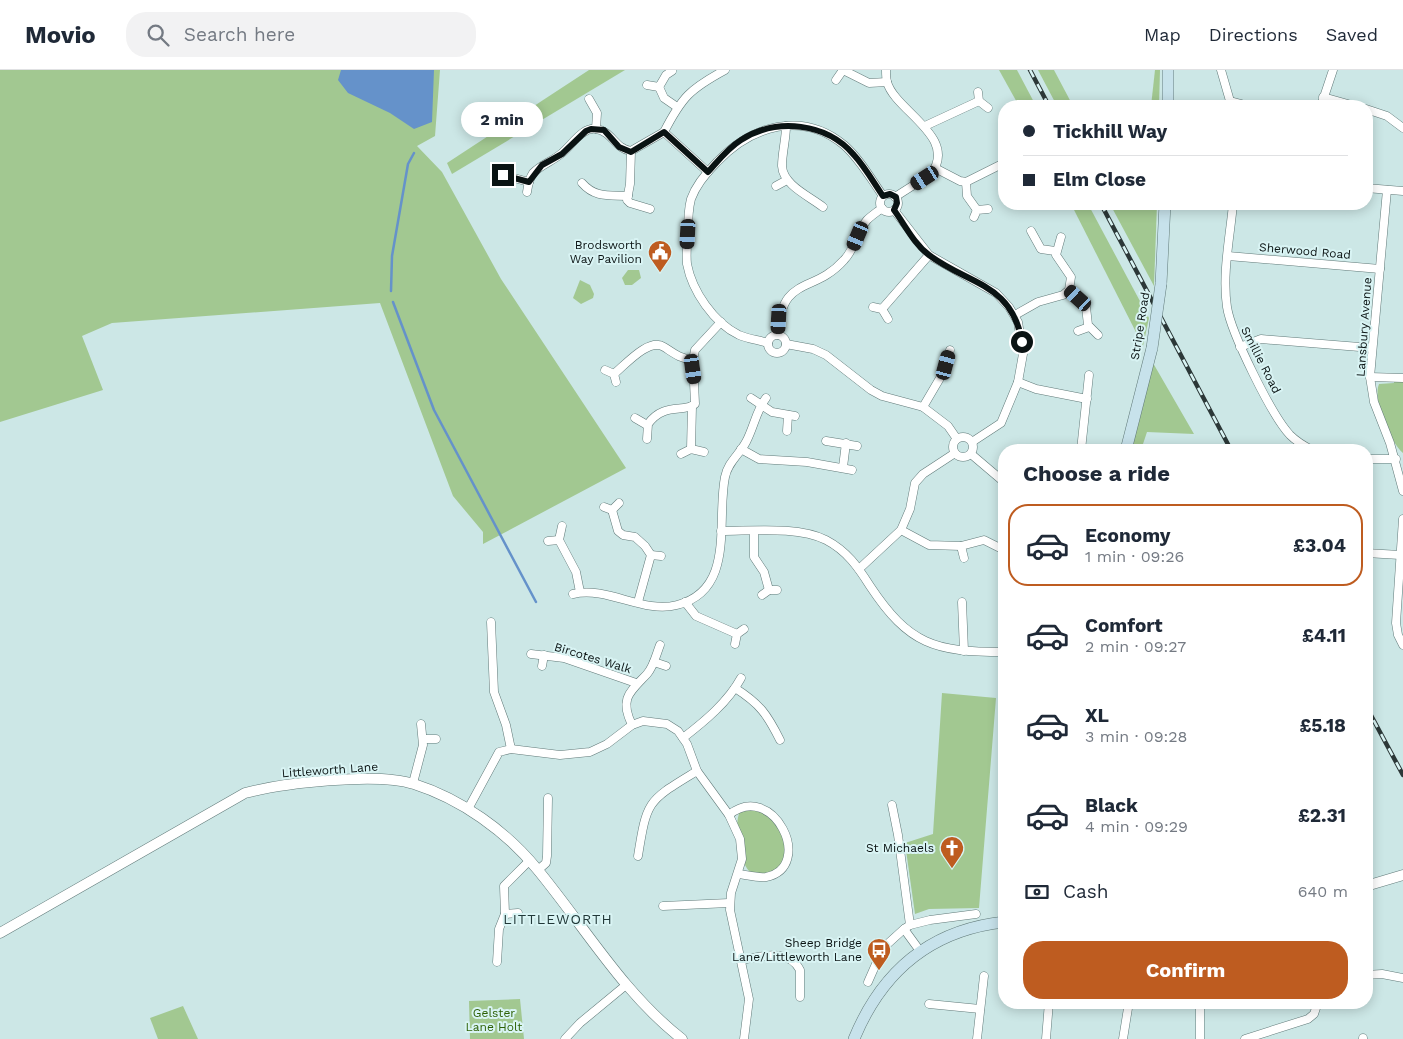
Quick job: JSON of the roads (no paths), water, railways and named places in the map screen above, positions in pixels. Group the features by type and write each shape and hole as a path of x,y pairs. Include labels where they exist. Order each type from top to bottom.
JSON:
{"main road":[{"path":"1168,70 1168,100"},
{"name":"Stripe Road","path":"1128,444 1152,348 1161,284 1165,210"},
{"path":"854,1039 886,984 908,960 920,951 958,930 976,925 998,923"}],"street":[{"path":"631,152 664,132 677,107 690,92 725,70"},
{"path":"836,80 843,70 868,83 887,82"},
{"path":"886,70 887,82 896,98 925,126 937,151 935,168 931,174 896,197"},
{"path":"1221,70 1230,100"},
{"path":"1322,100 1333,70"},
{"path":"658,87 666,75 672,71"},
{"path":"647,85 658,87"},
{"path":"658,87 664,98 677,107"},
{"path":"978,92 979,101 988,108"},
{"path":"1323,97 1334,100"},
{"path":"589,99 597,113 596,129"},
{"path":"925,126 979,101"},
{"path":"1373,111 1387,116 1403,128"},
{"path":"786,126 782,167 787,180 823,207"},
{"path":"768,343 740,335 720,322 693,283 687,262 691,200 708,172 742,139 766,129 786,126 808,127 822,132 844,145 854,155 883,196"},
{"path":"527,192 529,182 542,165 562,154 586,131 604,130 619,147 631,152"},
{"path":"664,132 708,172"},
{"path":"631,152 630,184 627,200 630,204 650,209"},
{"path":"935,168 960,181 966,182 998,166"},
{"path":"503,175 529,182"},
{"path":"776,186 787,180"},
{"path":"966,182 967,196 976,214 988,209"},
{"path":"582,183 589,191 599,195 628,196"},
{"path":"1373,189 1403,191"},
{"name":"Lansbury Avenue","path":"1387,190 1370,377 1374,402 1399,462 1403,491"},
{"path":"883,196 890,194 896,197"},
{"path":"883,196 880,203 882,208 887,212 894,210"},
{"path":"894,210 897,203 896,197"},
{"path":"778,335 781,310 785,300 796,290 842,263 866,222 882,208"},
{"path":"894,210 929,255 996,293 1015,315 1022,342 1018,382 1001,423 972,442"},
{"name":"Smillie Road","path":"1232,210 1228,256 1227,309 1240,347 1285,428 1302,444"},
{"path":"1030,231 1041,249 1055,251"},
{"path":"1015,315 1038,302 1063,294 1069,290 1071,278 1058,260 1055,251 1061,237"},
{"path":"882,309 929,255"},
{"name":"Sherwood Road","path":"1228,256 1380,268"},
{"path":"1069,290 1086,307 1089,327 1098,335"},
{"path":"872,307 882,309 888,319"},
{"path":"691,449 692,406 696,400 693,360 700,343 720,322"},
{"path":"1078,331 1089,327"},
{"path":"768,343 772,337 778,335"},
{"path":"778,335 784,339 786,344"},
{"path":"1240,347 1261,339 1372,348"},
{"path":"768,343 771,350 776,352 782,351 786,344"},
{"path":"605,370 615,378 647,347 655,344 664,346 679,358 693,360"},
{"path":"786,344 813,349 826,355 870,390 882,396 923,407 943,422 957,439"},
{"path":"923,407 943,373 950,350"},
{"path":"1081,444 1089,375"},
{"path":"1370,377 1403,378"},
{"path":"1018,382 1036,389 1087,399"},
{"path":"751,398 772,412 792,415 787,431"},
{"path":"562,526 559,540 576,572 576,593 596,592 661,607 685,602 705,588 713,577 720,559 724,478 731,461 741,449 766,398"},
{"path":"647,439 650,420 663,411 676,407 692,406"},
{"path":"635,418 648,425"},
{"path":"971,454 962,458 955,453 953,447 957,439 965,437 972,442"},
{"path":"826,441 857,446"},
{"path":"971,454 972,442"},
{"path":"844,468 846,443"},
{"path":"681,454 691,449 704,452"},
{"path":"741,449 759,459 807,462 852,470"},
{"path":"859,568 901,530 910,509 915,483 923,474 955,453"},
{"path":"971,454 998,477"},
{"path":"1373,460 1399,462"},
{"path":"619,504 608,509 618,531 623,535 634,536 645,546 651,555 638,602"},
{"path":"1403,519 1396,629 1403,645"},
{"path":"901,530 929,545 961,546 984,540 998,547"},
{"path":"721,531 811,534 838,546 859,568 889,613 909,633 940,647 964,651 998,652"},
{"path":"754,531 754,557 773,590 762,596"},
{"path":"548,542 559,540"},
{"path":"961,546 964,558"},
{"path":"1373,553 1400,555"},
{"path":"651,555 661,556"},
{"path":"685,602 696,616 741,632 735,644"},
{"path":"962,602 964,651"},
{"path":"491,622 494,692 506,725 511,749"},
{"path":"632,725 626,713 626,704 636,683 647,674 654,662 660,645"},
{"path":"492,654 503,654"},
{"name":"Bircotes Walk","path":"530,654 575,662 636,683"},
{"name":"Bircotes Walk","path":"542,666 544,655"},
{"path":"654,662 666,666"},
{"path":"683,738 702,723 735,688 741,678"},
{"path":"735,688 760,705 767,714 780,740"},
{"path":"468,808 495,755 511,749 560,754 590,752 606,744 632,725 643,721 660,722 678,731 683,738 697,771 737,830 742,848 738,874 729,903 730,917 742,960 749,999 744,1039"},
{"path":"413,783 423,739 421,724"},
{"path":"766,734 775,731"},
{"path":"423,739 436,739"},
{"path":"638,856 644,818 653,801 662,792 697,771"},
{"name":"Littleworth Lane","path":"0,933 245,793 280,786 336,781 390,780 413,783 468,808 507,838 530,860 626,985 650,1012 682,1039"},
{"path":"538,870 546,863 547,856 548,798"},
{"path":"892,805 898,835 907,927 920,951"},
{"path":"728,815 741,808 763,810 778,820 788,838 786,860 782,868 765,877 738,874"},
{"path":"497,962 499,929 505,914 504,886 530,860"},
{"path":"1373,884 1403,875"},
{"path":"664,906 729,903"},
{"path":"505,914 518,913"},
{"path":"868,982 883,948 907,927 930,920 976,914"},
{"path":"742,960 772,955 790,958 800,970 800,993 791,989"},
{"path":"1373,975 1382,974 1403,978"},
{"path":"977,1039 984,976"},
{"path":"565,1039 576,1026 626,985"},
{"path":"929,1004 980,1009"},
{"path":"1046,1039 1048,1009"},
{"path":"1123,1039 1128,1009"},
{"path":"1200,1009 1200,1039"},
{"path":"1245,1039 1296,1024 1314,1014 1316,1009"}],"water":[{"path":"341,70 434,70 432,122 414,129 390,113 348,93 338,80"}],"waterway":[{"path":"391,291 392,256 408,164 414,153"},
{"path":"393,302 434,410 536,602"}],"railway":[{"path":"1030,70 1046,100"},
{"path":"1104,210 1228,444"},
{"path":"1373,719 1403,775"}],"place":[{"name":"Brodsworth Way Pavilion","path":"660,273"},
{"name":"St Michaels","path":"952,869"},
{"name":"Sheep Bridge Lane/Littleworth Lane","path":"879,971"}],"district":[{"name":"LITTLEWORTH","path":"558,919"}],"park label":[{"name":"Gelster Lane Holt","path":"494,1020"}]}
